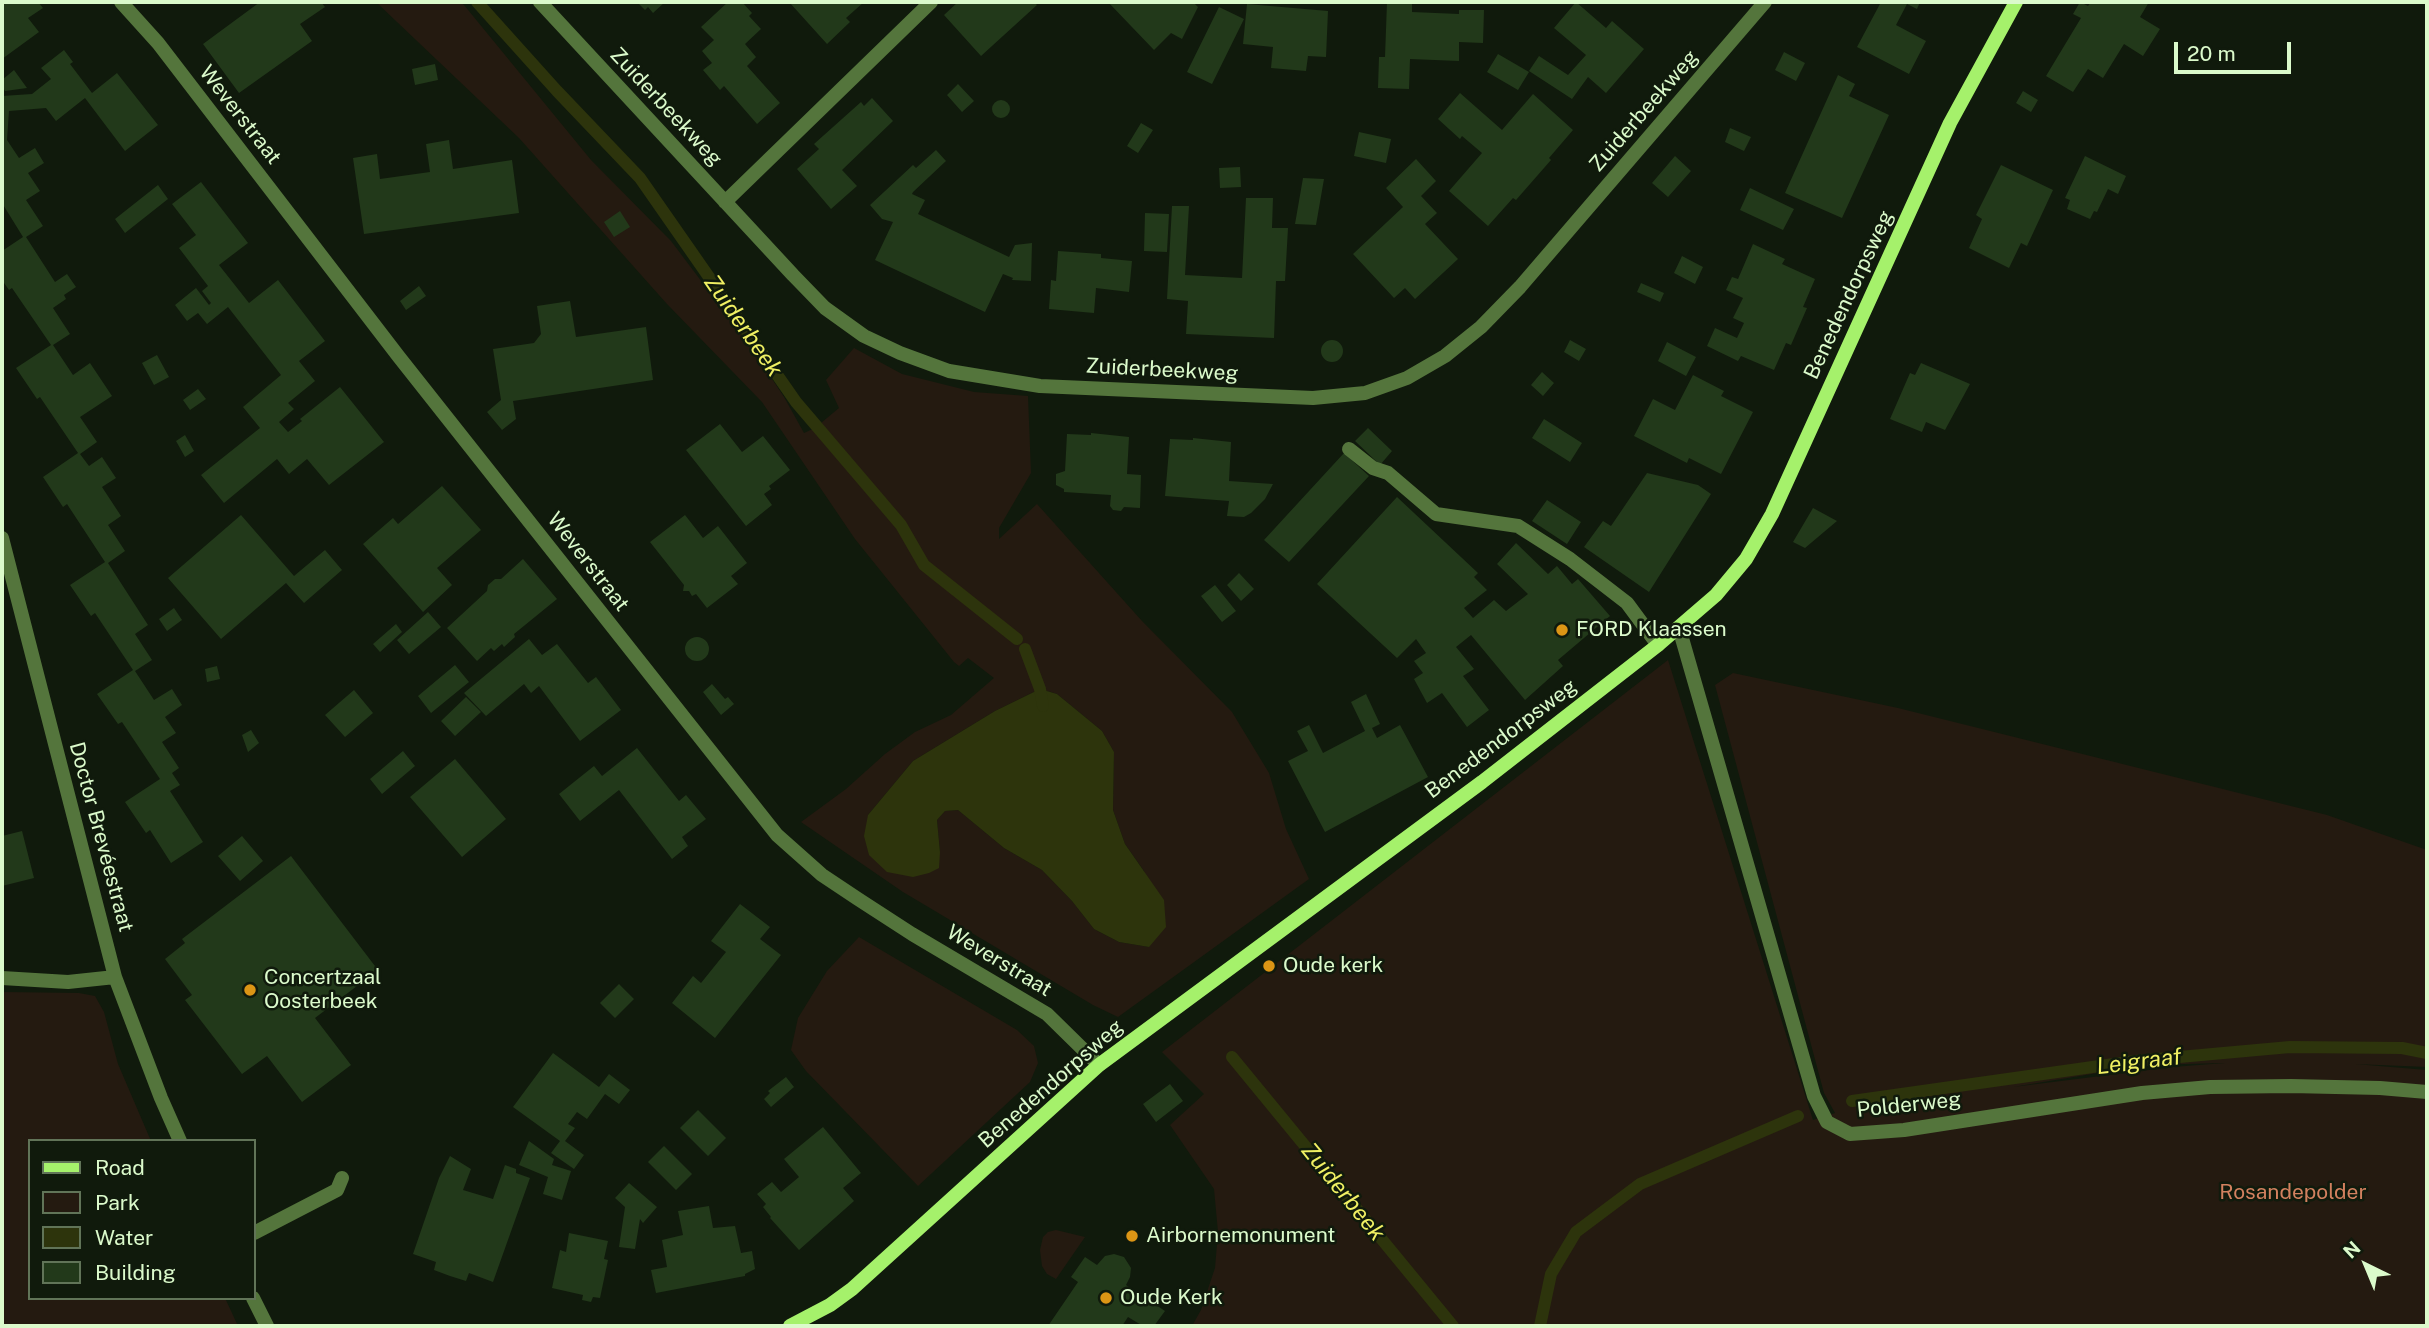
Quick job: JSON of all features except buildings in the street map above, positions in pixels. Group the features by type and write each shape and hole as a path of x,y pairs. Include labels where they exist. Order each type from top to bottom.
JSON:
{"street":[{"name":"Weverstraat","path":"121,2 167,54 416,378 777,835 822,875 858,899 1047,1014 1098,1065"},
{"name":"Zuiderbeekweg","path":"540,2 825,308 864,336 948,371 1040,386 1299,398 1364,393 1407,378 1445,356 1481,327 1520,287 1765,2"},
{"path":"725,202 931,2"},
{"name":"Benedendorpsweg","path":"790,1326 830,1305 852,1289 1098,1065 1482,782 1658,645 1716,595 1746,559 1772,514 1950,123 2016,2"},
{"path":"1349,449 1373,468 1388,473 1436,514 1518,526 1570,559 1627,603 1658,645"},
{"name":"Doctor Brevéestraat","path":"2,538 115,977 160,1098 179,1139"},
{"name":"Polderweg","path":"1679,628 1814,1096 1827,1122 1850,1134 1904,1130 2142,1093 2210,1087 2380,1088 2427,1092"},
{"path":"2,978 68,982 115,977"},
{"path":"256,1232 337,1189 342,1178"},
{"path":"254,1300 267,1326"}],"green space":[{"path":"376,2 460,2 464,5 591,160 671,241 748,343 804,433 815,428 839,408 826,380 854,348 902,374 974,392 1028,396 1031,473 999,528 999,539 1037,504 1142,621 1232,712 1269,773 1286,829 1309,879 1118,1017 1093,1005 903,892 801,822 846,789 885,754 915,732 951,715 994,678 968,658 959,666 954,662 855,539 762,402 667,304 519,138","holes":["1040,689 1057,694 1102,731 1114,752 1113,810 1125,844 1144,871 1149,947 1119,942 1094,929 1042,870 1004,848 958,810 945,811 937,820 940,852 868,815 913,761 995,711"]},
{"name":"Rosandepolder","path":"1668,660 1813,1120 1835,1113 1824,1093 1715,685 1733,673 1898,708 2327,815 2427,850 2427,1067 2355,1064 2427,1070 2427,1326 1192,1326 1201,1310 1215,1268 1218,1232 1214,1189 1170,1125 1204,1094 1162,1052","holes":["2225,1063 2013,1087 2146,1065"]},
{"path":"859,937 1017,1030 1034,1046 1038,1063 1030,1082 918,1186 806,1071 791,1050 798,1018 827,971"},
{"path":"2,992 79,993 95,996 104,1012 118,1064 150,1139 28,1139 28,1300 226,1300 238,1326 2,1326"},
{"path":"1056,1230 1085,1237 1056,1279 1047,1274 1042,1266 1040,1250 1043,1237"}],"water":[{"path":"1040,689 1057,694 1102,731 1114,752 1113,810 1125,844 1164,900 1166,927 1149,947 1119,942 1094,929 1042,870 1004,848 958,810 945,811 937,820 939,868 913,877 887,872 869,855 864,836 868,815 913,761 995,711"}],"waterway":[{"name":"Zuiderbeek","path":"477,2 640,178 796,402 901,525 924,565 1017,639"},
{"name":"Zuiderbeek","path":"1025,649 1040,689 1043,706"},
{"name":"Leigraaf","path":"1852,1101 2135,1061 2290,1047 2402,1048 2427,1053"},
{"name":"Zuiderbeek","path":"1232,1057 1453,1326"},
{"name":"Leigraaf","path":"1540,1326 1551,1274 1576,1232 1640,1184 1798,1116"}],"place":[{"name":"FORD Klaassen","path":"1562,630"},
{"name":"Oude kerk","path":"1269,966"},
{"name":"Concertzaal Oosterbeek","path":"250,990"},
{"name":"Airbornemonument","path":"1132,1236"},
{"name":"Oude Kerk","path":"1106,1298"}]}
